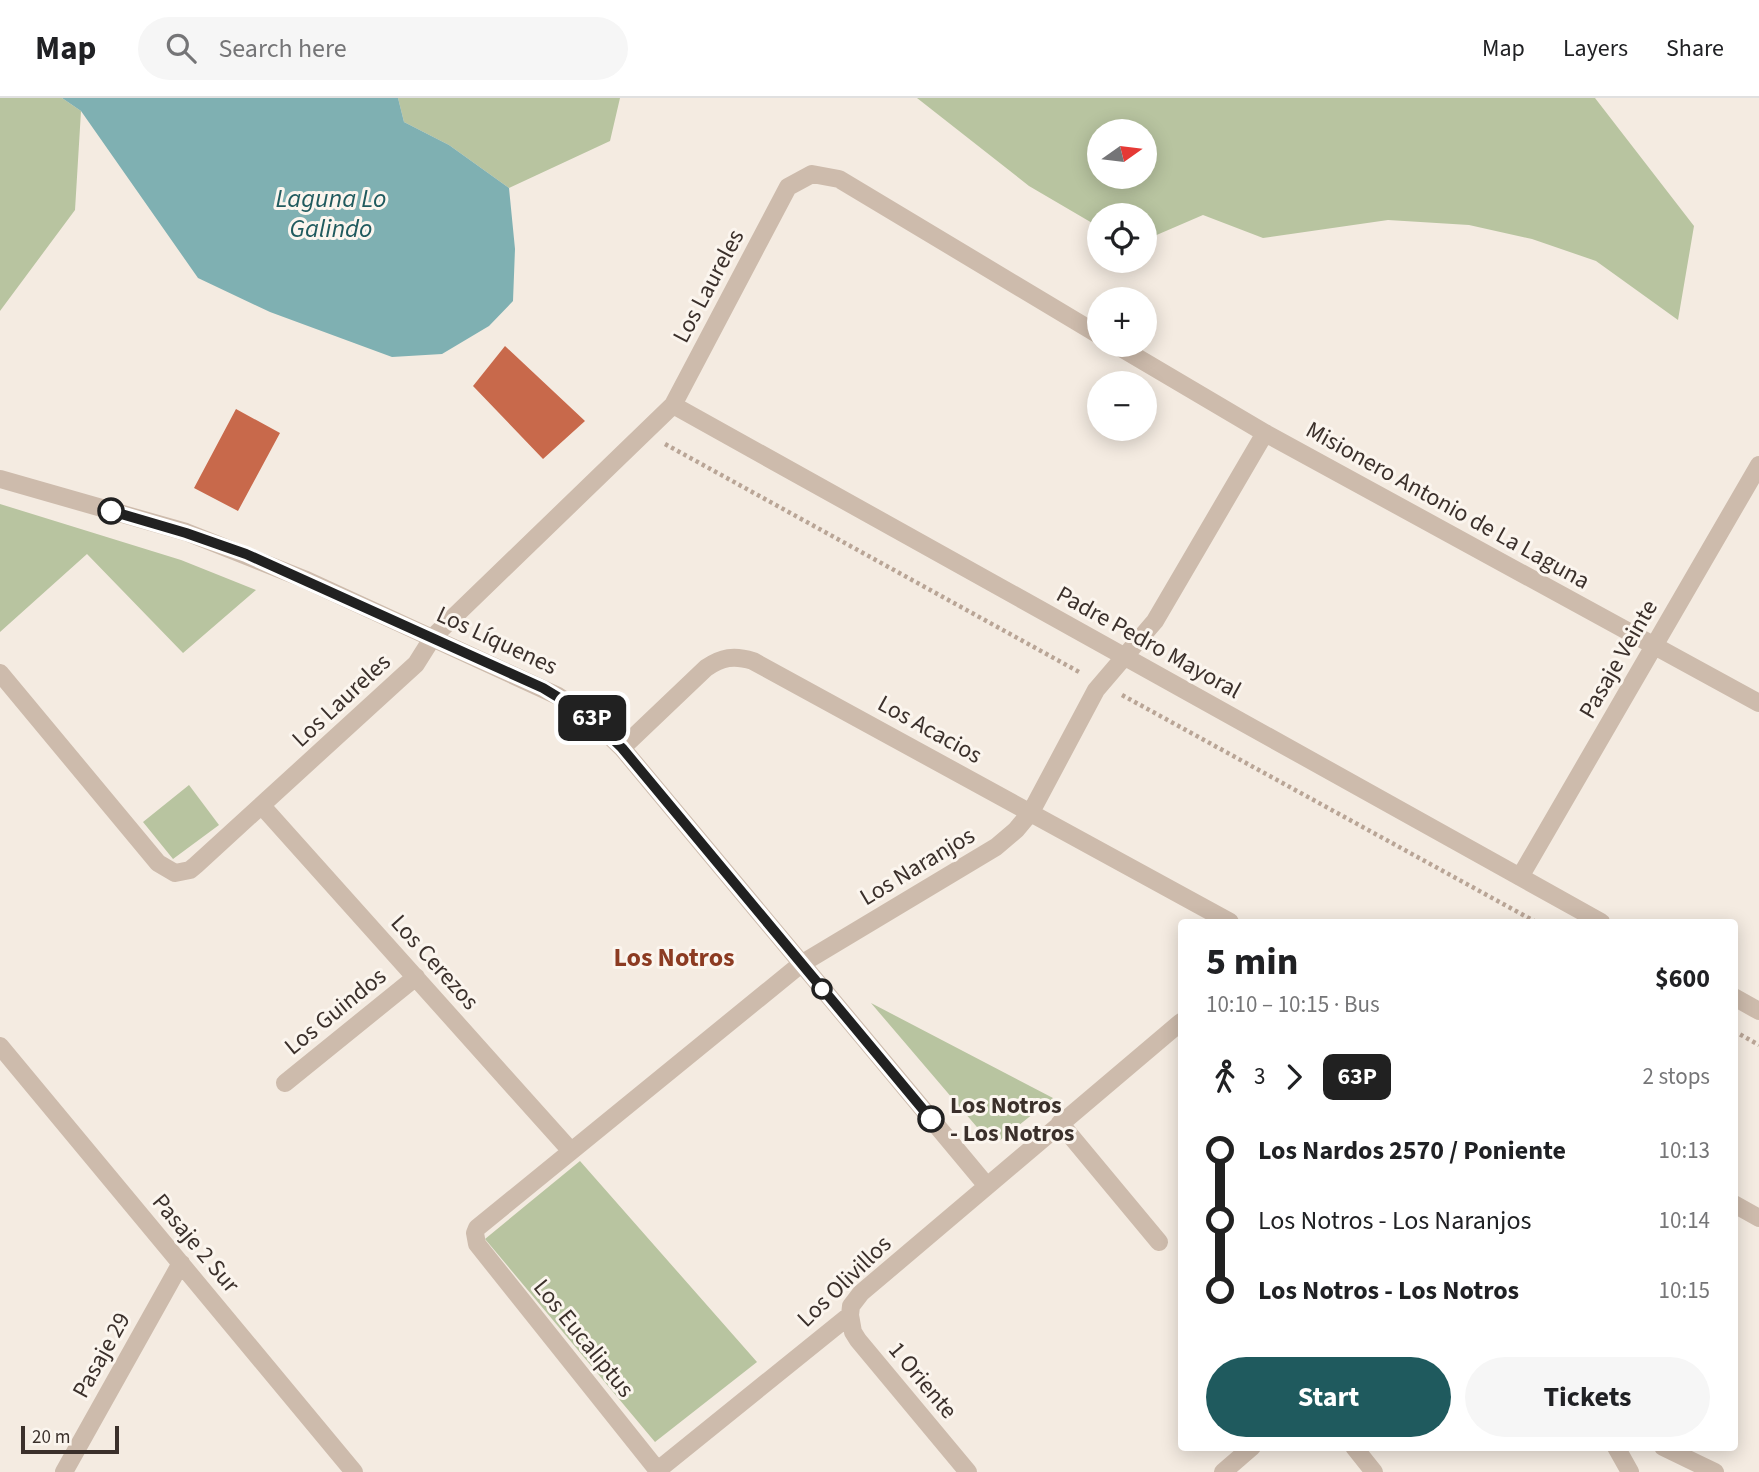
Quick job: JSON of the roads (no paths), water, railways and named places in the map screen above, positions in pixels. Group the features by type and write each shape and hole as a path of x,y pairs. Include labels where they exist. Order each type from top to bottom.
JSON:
{"street":[{"name":"Los Laureles","path":"0,673 158,863 175,873 190,870 416,664 433,637 673,405 788,187 812,174 839,179 1087,328"},
{"name":"Misionero Antonio de La Laguna","path":"1136,357 1265,433 1759,703"},
{"name":"Padre Pedro Mayoral","path":"673,405 1596,919"},
{"name":"Los Naranjos","path":"475,1233 482,1224 801,964 996,847 1016,830 1031,812 1097,691 1156,621 1265,433"},
{"name":"Pasaje Veinte","path":"1520,877 1759,464"},
{"name":"Los Líquenes","path":"0,479 186,533 246,554 558,696 589,716 622,748 987,1186"},
{"name":"Los Acacios","path":"622,748 706,668 716,661 741,657 753,661 1225,919"},
{"name":"Los Cerezos","path":"262,806 571,1151"},
{"name":"Los Guindos","path":"285,1083 416,977"},
{"path":"1738,999 1759,1011"},
{"path":"1159,1242 1060,1123 1178,1025"},
{"name":"Pasaje 2 Sur","path":"0,1046 181,1263 347,1469"},
{"name":"Los Olivillos","path":"659,1471 850,1315 851,1306 862,1293 1060,1123"},
{"path":"1738,1207 1759,1218"},
{"name":"Los Eucaliptus","path":"475,1233 477,1244 659,1471"},
{"name":"Pasaje 29","path":"64,1472 181,1263"},
{"name":"1 Oriente","path":"850,1315 853,1332 858,1340 968,1472"},
{"path":"1223,1472 1247,1451"},
{"path":"1357,1451 1374,1472"},
{"path":"1618,1451 1630,1472"},
{"path":"1671,1451 1715,1472"}],"water":[{"name":"Laguna Lo Galindo","path":"62,98 398,98 404,122 449,145 509,188 515,249 513,301 489,326 442,354 392,357 270,312 198,278 81,111"}],"place":[{"name":"Los Notros - Los Notros","path":"931,1119"}],"district":[{"name":"Los Notros","path":"674,957"}]}
